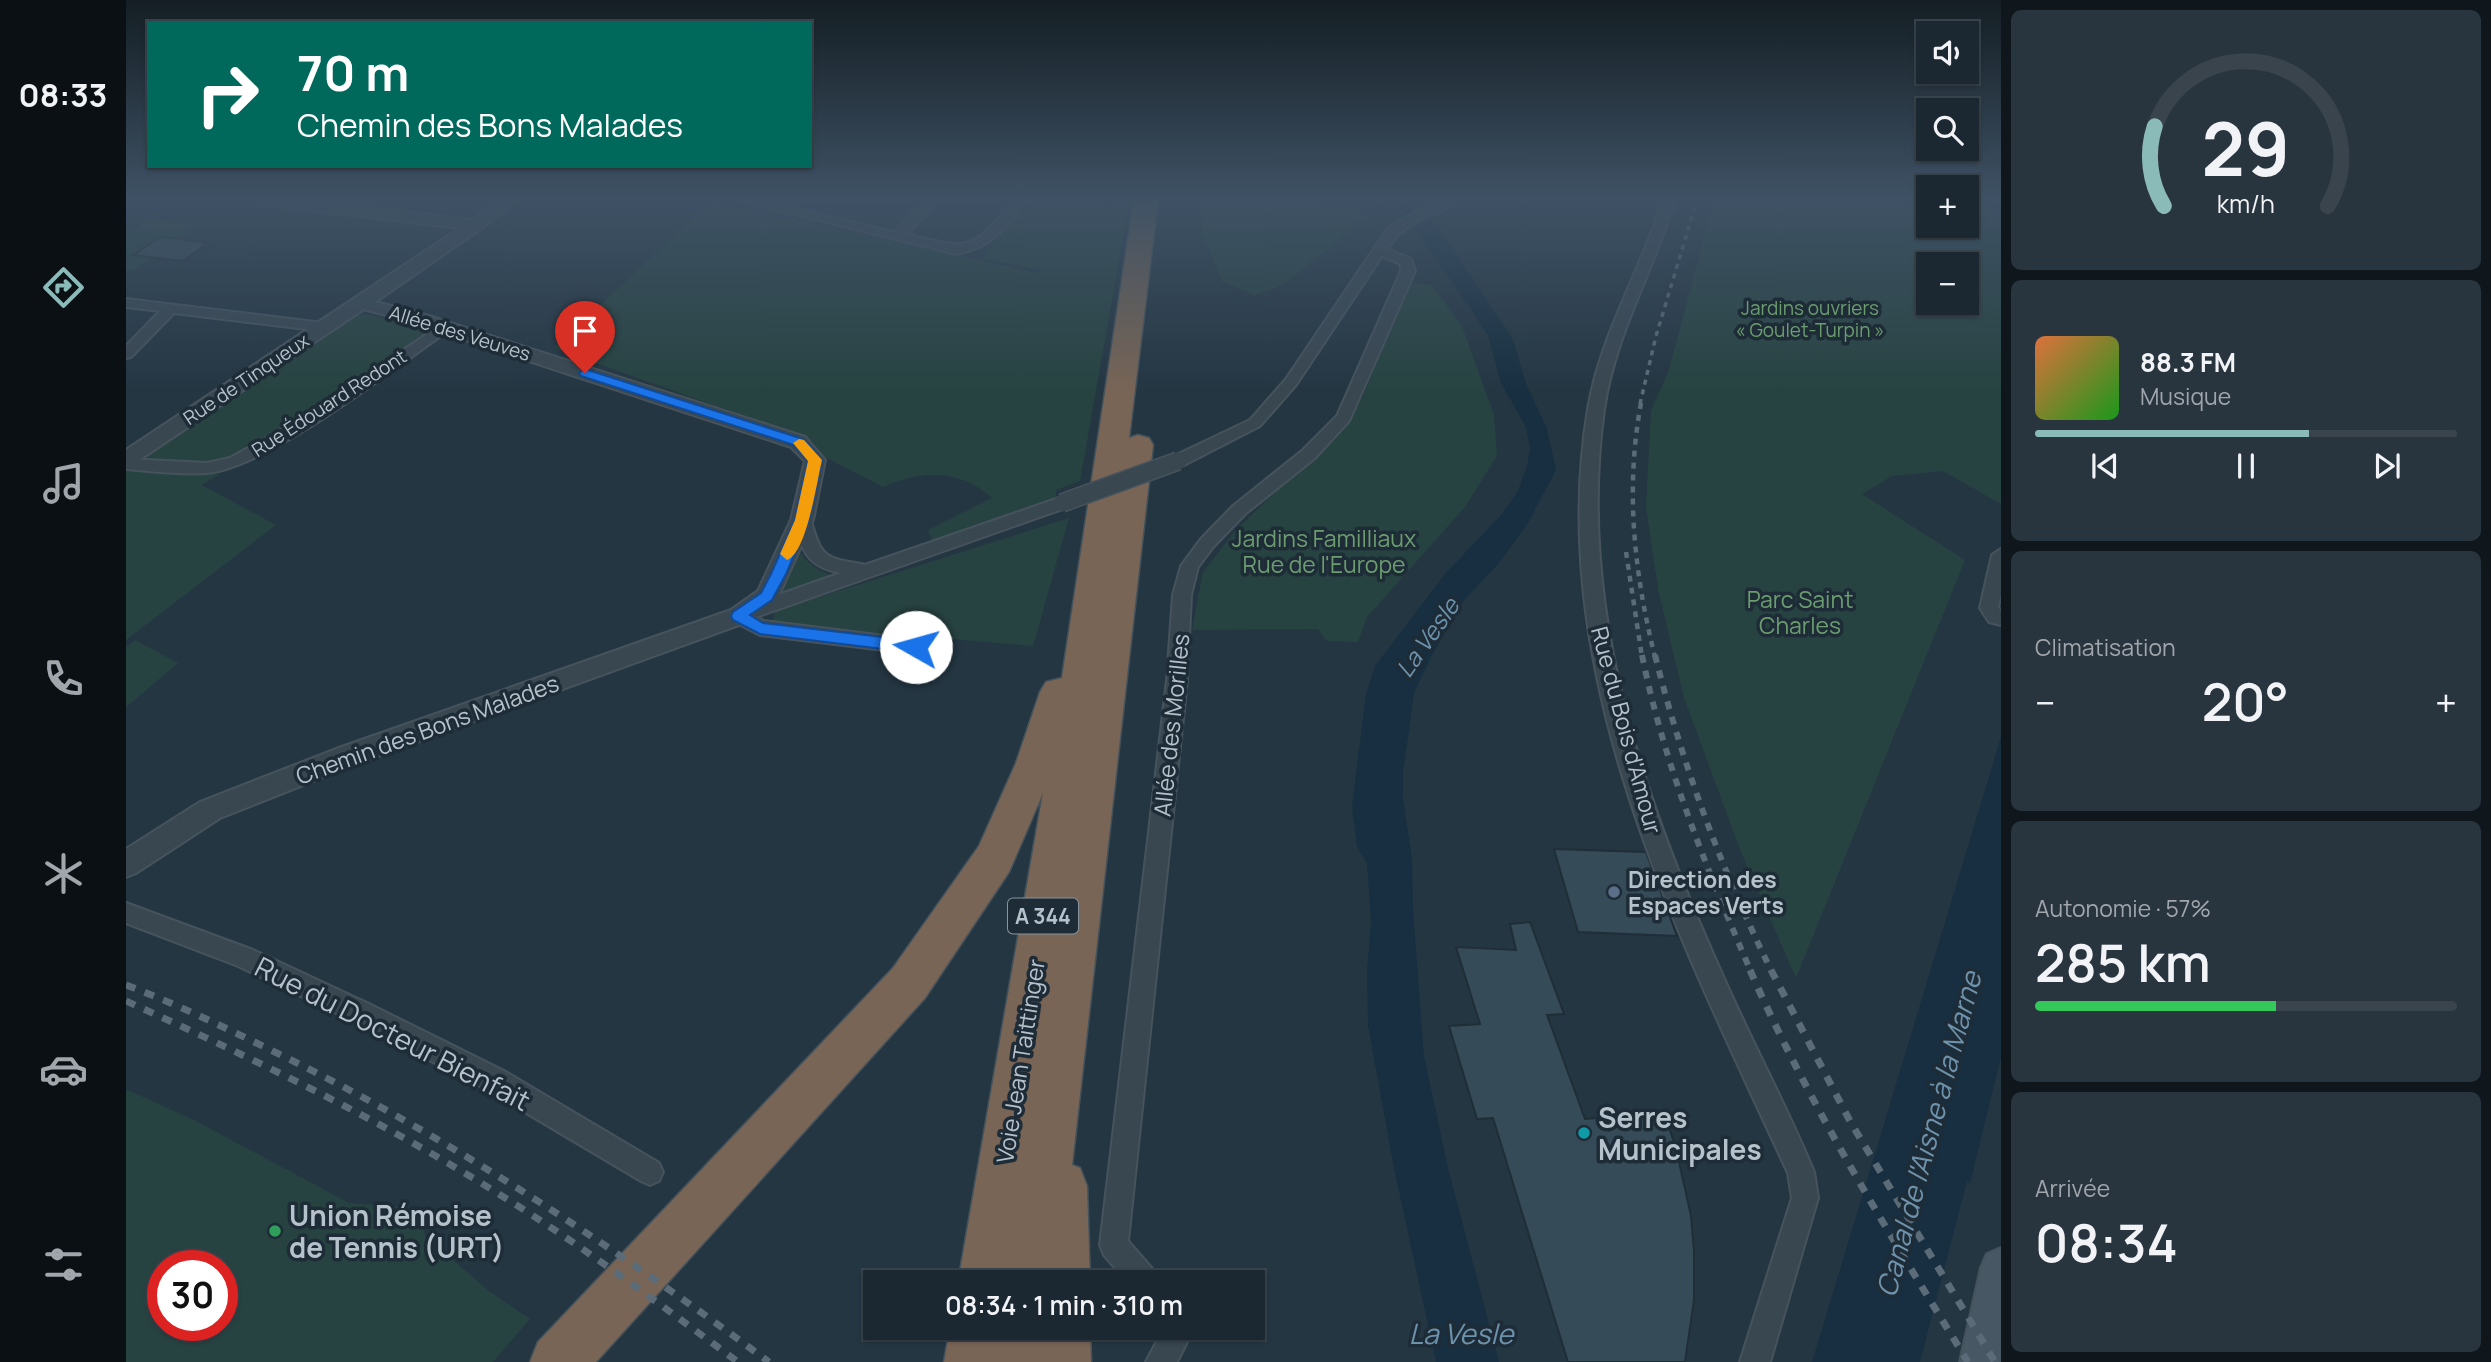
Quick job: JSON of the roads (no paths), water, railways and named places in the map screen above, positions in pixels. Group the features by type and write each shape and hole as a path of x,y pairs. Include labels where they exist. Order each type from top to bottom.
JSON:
{"highway":[{"name":"A 344","path":"1105,568 1139,264"},
{"name":"A 344","path":"1105,568 1154,264"},
{"name":"Voie Jean Taittinger","path":"1032,1270 1061,1067 1105,568"},
{"name":"Voie Jean Taittinger","path":"987,1270 1105,568"},
{"path":"558,1362 909,983 962,909 994,859 1035,763 1105,568"},
{"path":"1061,1067 1063,1270"},
{"path":"972,1362 975,1340"},
{"path":"1018,1362 1021,1340"},
{"path":"1063,1340 1063,1362"}],"main road":[{"path":"1981,1362 2000,1281"}],"street":[{"name":"Rue de Tinqueux","path":"126,461 414,264"},
{"name":"Chemin des Bons Malades","path":"126,864 210,810 345,757 1062,503 1178,461 1233,436 1255,423 1291,382 1372,264"},
{"name":"Allée des Morilles","path":"1135,1270 1114,1245 1177,684 1182,595 1189,566 1206,543 1239,510 1309,454 1344,418 1408,271 1406,264"},
{"name":"Rue du Bois d'Amour","path":"1645,264 1608,364 1596,408 1588,478 1588,558 1611,690 1632,768 1661,856 1691,934 1801,1172 1805,1198 1755,1362"},
{"name":"Allée des Veuves","path":"362,301 798,442 815,460 802,520"},
{"path":"126,303 323,327"},
{"path":"126,354 171,308"},
{"name":"Rue Édouard Redont","path":"126,461 207,468 235,462 318,414 444,327"},
{"name":"Chemin des Bons Malades","path":"739,616 767,597 802,520"},
{"path":"802,520 811,553 828,566 865,571"},
{"path":"2001,555 1989,608 1995,617 2001,618"},
{"path":"739,616 760,628 942,650"},
{"name":"Rue du Docteur Bienfait","path":"126,913 245,958 360,1012 495,1080 650,1172"},
{"path":"1161,1362 1173,1340"}],"water":[{"name":"La Vesle","path":"1439,264 1463,264 1513,339 1526,384 1547,429 1556,470 1528,523 1499,563 1464,600 1432,655 1414,693 1403,773 1403,798 1412,859 1413,910 1424,1056 1448,1168 1499,1362 1436,1362 1394,1168 1368,1025 1367,971 1371,921 1367,864 1357,846 1352,807 1366,694 1375,666 1445,574 1501,515 1517,493 1527,467 1530,448 1526,427 1501,383 1488,336"},
{"name":"Canal de l'Aisne à la Marne","path":"2001,737 2001,1057 1970,1183 1967,1181 1920,1362 1812,1362"}],"railway":[{"path":"1640,404 1656,336 1678,264"},
{"path":"1641,403 1633,467 1634,531 1642,594 1655,657"},
{"path":"1626,552 1642,657"},
{"path":"1642,655 1662,736 1688,816 1751,972"},
{"path":"1655,655 1705,816 1736,895 1772,971"},
{"path":"1750,970 1825,1121 1968,1362"},
{"path":"1772,971 1851,1123 1995,1362"},
{"path":"126,985 185,1009 262,1046 345,1088 471,1159 652,1277 769,1362"},
{"path":"126,1001 313,1090 450,1164 587,1252 738,1362"}],"place":[{"name":"Direction des Espaces Verts","path":"1614,892"},
{"name":"Serres Municipales","path":"1584,1133"},
{"name":"Union Rémoise de Tennis (URT)","path":"275,1231"}],"park label":[{"name":"Jardins ouvriers « Goulet-Turpin »","path":"1810,319"},
{"name":"Jardins Familliaux Rue de l'Europe","path":"1324,551"},
{"name":"Parc Saint Charles","path":"1800,612"}]}
